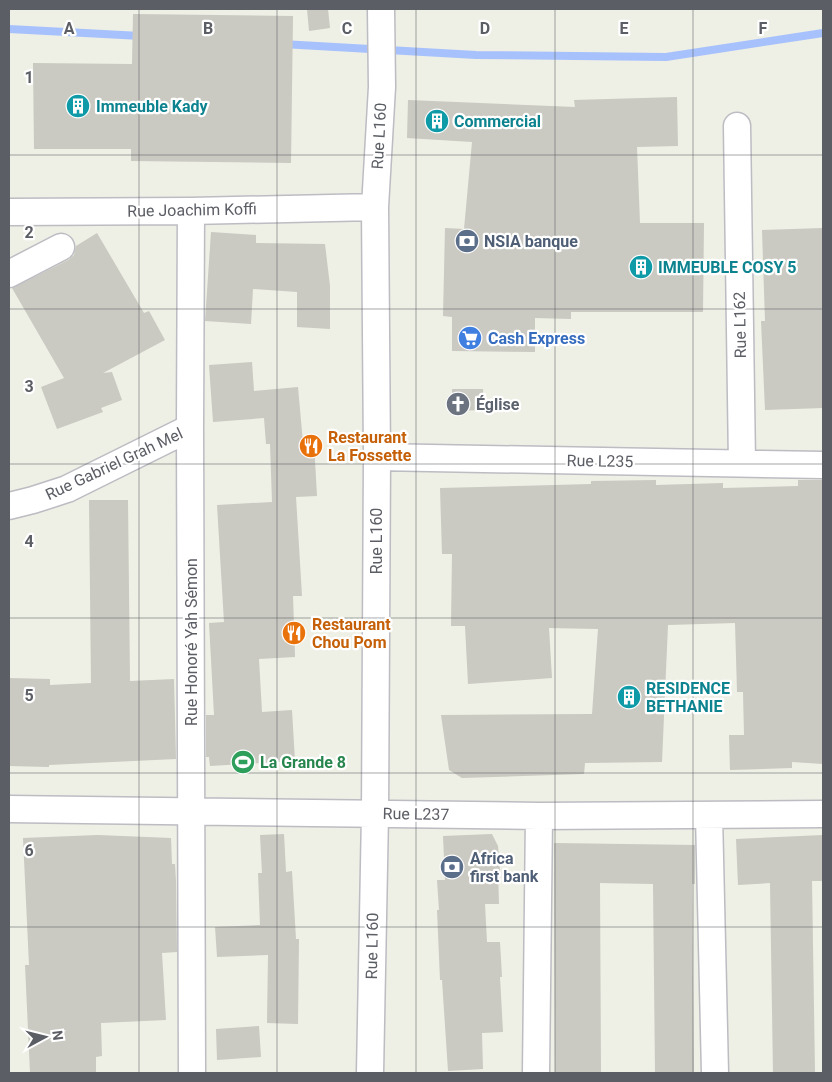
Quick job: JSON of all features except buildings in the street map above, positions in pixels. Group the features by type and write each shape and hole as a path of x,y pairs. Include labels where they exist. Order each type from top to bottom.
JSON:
{"street":[{"name":"Rue L160","path":"370,1073 377,457 375,207 382,87 381,9"},
{"name":"Rue L162","path":"737,126 742,463"},
{"name":"Rue Joachim Koffi","path":"9,212 375,207"},
{"name":"Rue Honoré Yah Sémon","path":"191,211 192,1073"},
{"path":"9,274 60,247"},
{"name":"Rue Gabriel Grah Mel","path":"9,506 67,489 190,428"},
{"name":"Rue L235","path":"377,457 823,465"},
{"name":"Rue L237","path":"9,809 539,816 823,814"},
{"path":"709,815 715,1073"},
{"path":"536,1073 539,816"}],"waterway":[{"path":"9,29 141,36"},
{"path":"282,44 476,55 666,57 823,33"}],"place":[{"name":"Immeuble Kady","path":"78,106"},
{"name":"Commercial","path":"437,121"},
{"name":"NSIA banque","path":"467,241"},
{"name":"IMMEUBLE COSY 5","path":"641,267"},
{"name":"Cash Express","path":"470,338"},
{"name":"Église","path":"458,404"},
{"name":"Restaurant La Fossette","path":"311,446"},
{"name":"Restaurant Chou Pom","path":"294,633"},
{"name":"RESIDENCE BETHANIE","path":"629,697"},
{"name":"La Grande 8","path":"243,762"},
{"name":"Africa first bank","path":"452,867"}]}
